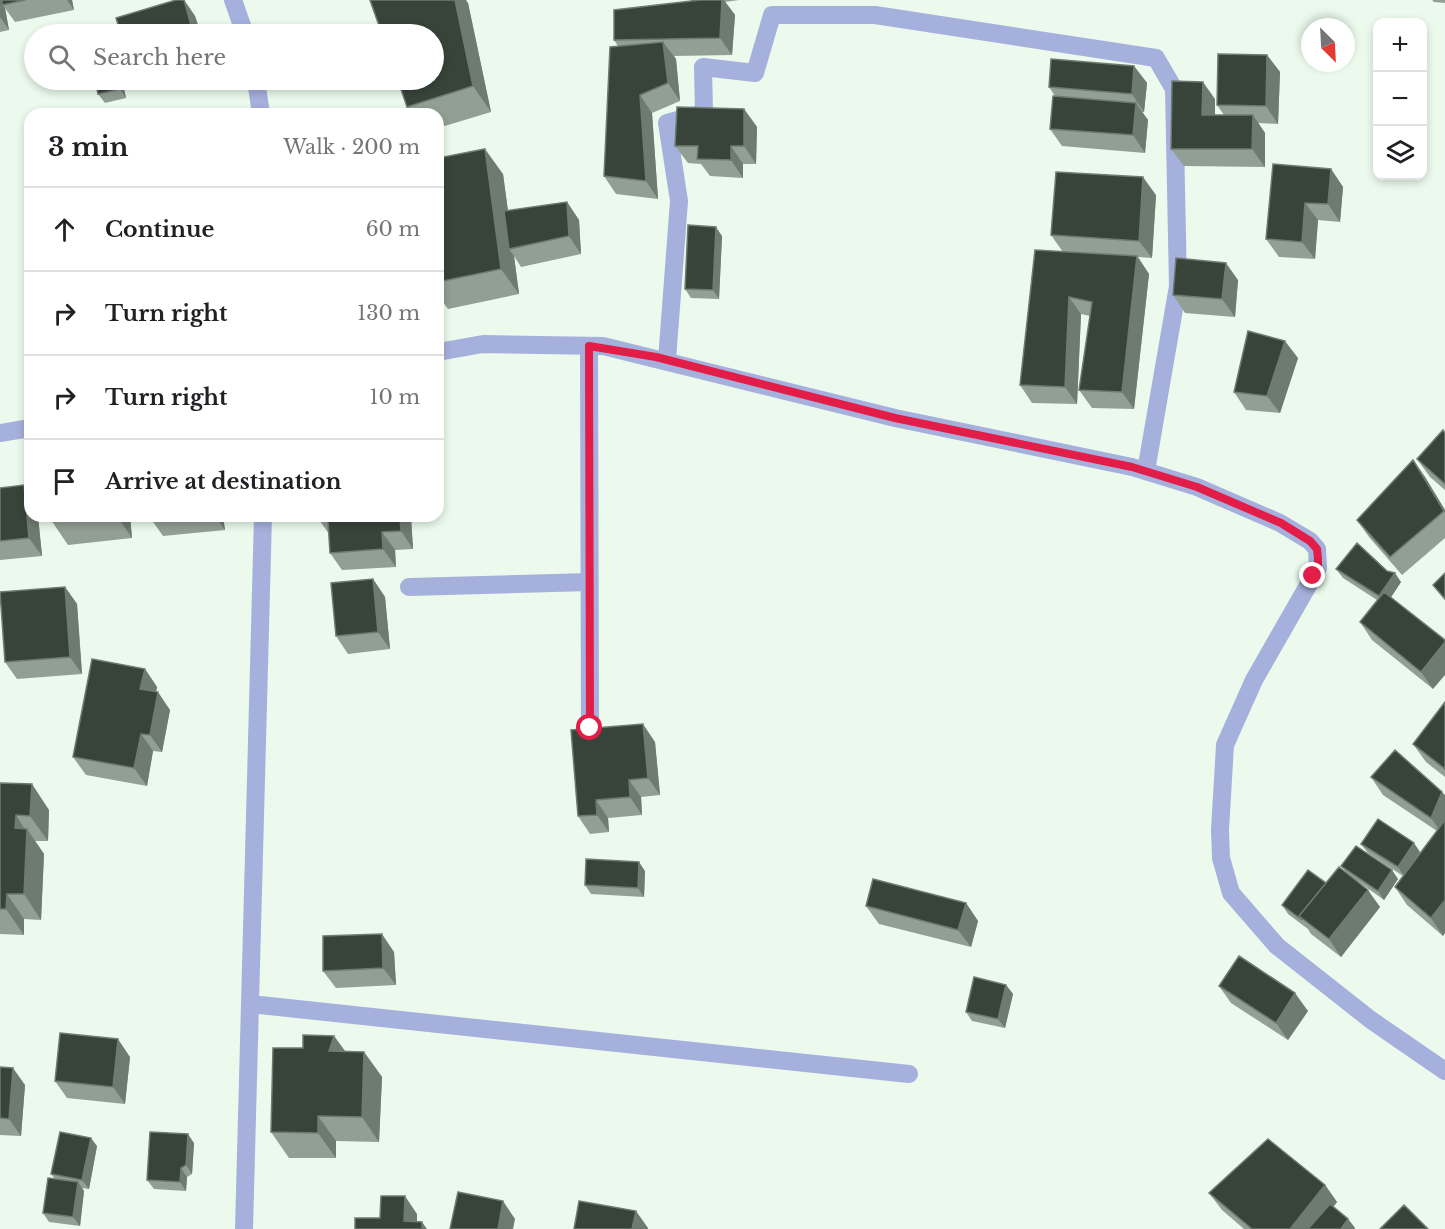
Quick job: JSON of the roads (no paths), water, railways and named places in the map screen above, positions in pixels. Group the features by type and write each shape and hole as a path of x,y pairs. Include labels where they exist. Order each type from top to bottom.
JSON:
{"street":[{"path":"234,0 242,24"},
{"path":"667,360 678,201 667,123 704,113 703,68 754,73 772,15 875,8 1156,58 1174,89 1178,286 1146,471"},
{"path":"257,90 260,108"},
{"path":"444,351 483,344 603,346 667,360 895,418 1146,471 1197,487 1281,523 1310,541 1317,549 1318,568 1254,680 1225,745 1220,830 1221,858 1231,893 1277,946 1371,1020 1445,1071"},
{"path":"589,346 590,728"},
{"path":"0,433 24,429"},
{"path":"244,1229 262,522"},
{"path":"409,587 589,582"},
{"path":"250,1004 909,1074"}]}
